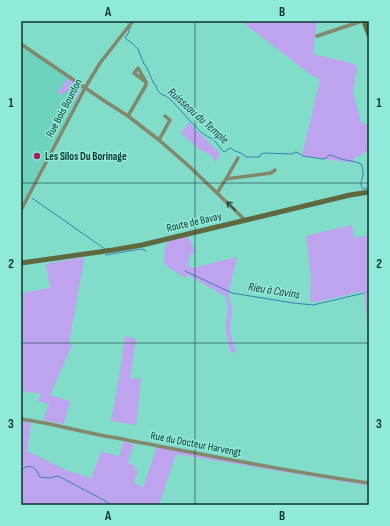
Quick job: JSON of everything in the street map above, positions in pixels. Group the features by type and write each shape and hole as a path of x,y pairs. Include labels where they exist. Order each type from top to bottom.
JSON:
{"main road":[{"path":"365,21 369,35"},
{"name":"Route de Bavay","path":"21,263 145,244 350,195 369,192"}],"street":[{"name":"Rue Bois Bourdon","path":"21,210 100,62 133,21"},
{"path":"317,36 365,21"},
{"path":"21,44 128,116 159,140 217,192 245,220"},
{"path":"128,116 145,87 146,82"},
{"path":"159,140 170,120 166,116"},
{"path":"217,192 238,158"},
{"path":"226,179 271,173 275,170"},
{"name":"Rue du Docteur Harvengt","path":"21,419 108,437 270,467 369,483"}],"shaded area":[{"path":"241,21 317,21 313,54 355,64 357,69 353,92 361,122 369,127 369,151 354,158 354,163 302,156 320,79 310,74"},
{"path":"21,44 61,71 81,87 81,90 21,206"},
{"path":"68,78 81,89 77,98 68,92 60,95 57,93"},
{"path":"189,122 220,153 216,162 210,154 200,150 181,133"},
{"path":"352,225 354,238 369,235 369,335 363,291 317,302 310,302 311,275 306,236"},
{"path":"186,234 195,252 190,255 188,265 190,267 193,268 237,257 229,295 232,309 230,332 236,352 231,353 226,331 228,304 225,296 188,275 185,278 165,265 164,252 169,238"},
{"path":"83,257 84,261 69,342 72,345 50,395 70,401 64,424 43,420 49,404 38,401 41,394 21,391 22,293 50,288 46,264"},
{"path":"125,336 136,339 130,378 141,379 136,425 111,421"},
{"path":"21,421 31,423 27,451 66,470 91,478 101,452 119,457 123,442 134,444 128,463 135,466 134,469 138,471 134,483 143,487 157,447 369,486 176,454 159,505 21,505"}],"waterway":[{"name":"Ruisseau du Temple","path":"131,27 125,38 138,49 158,91 169,98 204,135 214,140 224,152 230,148 246,157 260,157 261,154 264,153 292,154 296,152 303,156 323,159 329,155 332,155 361,164 363,168 361,185 363,189 369,188"},
{"name":"Rieu à Cavins","path":"32,198 105,249"},
{"path":"106,255 141,249 146,251"},
{"name":"Rieu à Cavins","path":"185,271 232,293 293,303 313,305 364,293"},
{"path":"21,471 25,467 33,467 40,477 49,478 58,476 111,505"}],"place":[{"name":"Les Silos Du Borinage","path":"37,156"}]}
